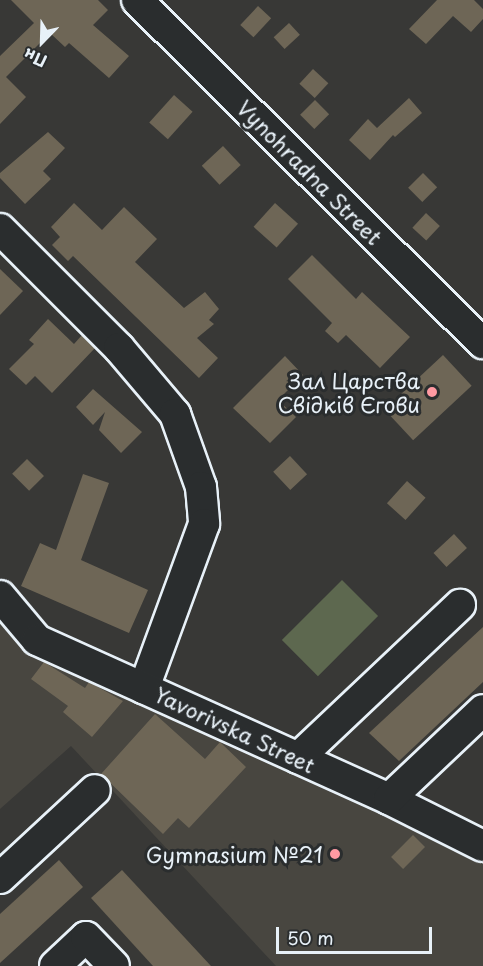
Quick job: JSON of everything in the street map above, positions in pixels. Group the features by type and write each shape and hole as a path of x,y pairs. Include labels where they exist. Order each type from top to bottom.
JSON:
{"street":[{"name":"Vynohradna Street","path":"137,0 483,343"},
{"path":"0,229 119,348 175,414 198,479 204,524 144,688"},
{"name":"Yavorivska Street","path":"0,596 37,640 389,799 483,846"},
{"path":"298,758 460,605"},
{"path":"389,799 483,710"},
{"path":"0,878 94,790"},
{"path":"55,966 86,937 114,966"}],"shaded area":[{"path":"0,596 37,640 483,846 483,966 276,966 71,746 0,809"}],"green space":[{"path":"342,580 378,616 318,676 282,640"}],"building":[{"path":"11,0 98,0 108,10 93,25 129,56 109,78 69,43 65,47 50,33 6,77 26,97 0,124 0,56 34,23"},
{"path":"437,0 474,0 483,9 483,19 471,32 453,16 426,44 409,29"},
{"path":"258,6 271,18 253,37 240,25"},
{"path":"289,23 300,35 285,49 274,37"},
{"path":"313,69 328,83 315,98 299,84"},
{"path":"174,95 193,112 168,139 149,122"},
{"path":"409,98 422,113 395,137 393,135 370,160 349,140 368,119 377,128"},
{"path":"315,100 329,114 314,129 300,115"},
{"path":"48,132 65,148 43,171 51,179 25,204 0,178 0,173"},
{"path":"223,146 241,165 220,185 202,166"},
{"path":"423,173 437,187 422,202 408,188"},
{"path":"74,203 102,230 124,207 157,239 135,262 184,308 205,292 219,309 209,320 214,324 197,338 218,358 199,378 73,256 68,261 52,245 60,237 51,227"},
{"path":"275,203 298,224 277,248 254,227"},
{"path":"426,213 440,226 426,241 412,228"},
{"path":"312,255 356,299 362,292 410,337 380,368 346,335 338,343 325,331 332,323 288,279"},
{"path":"0,269 23,291 0,315"},
{"path":"48,319 74,344 82,335 95,348 52,393 35,376 26,385 9,369 34,344 29,340"},
{"path":"443,355 472,386 413,440 384,410"},
{"path":"285,356 303,375 278,400 296,417 270,443 233,408"},
{"path":"93,389 142,432 121,453 99,430 105,412 93,425 76,407"},
{"path":"290,456 307,474 290,490 273,472"},
{"path":"27,459 44,476 29,491 12,474"},
{"path":"83,474 109,483 81,560 148,590 129,633 21,586 40,543 56,550"},
{"path":"407,481 426,498 406,520 387,503"},
{"path":"454,534 467,548 446,567 434,553"},
{"path":"483,627 483,682 399,761 369,733"},
{"path":"44,662 85,688 89,682 123,701 92,737 63,712 68,706 31,679"},
{"path":"155,714 205,759 220,742 246,767 189,828 178,818 163,834 101,774"},
{"path":"413,835 425,847 403,869 391,857"},
{"path":"59,860 83,887 0,963 0,914"},
{"path":"122,870 211,966 153,966 91,898"}],"place":[{"name":"Зал Царства Свідків Єгови","path":"432,392"},
{"name":"Gymnasium №21","path":"335,854"}]}
